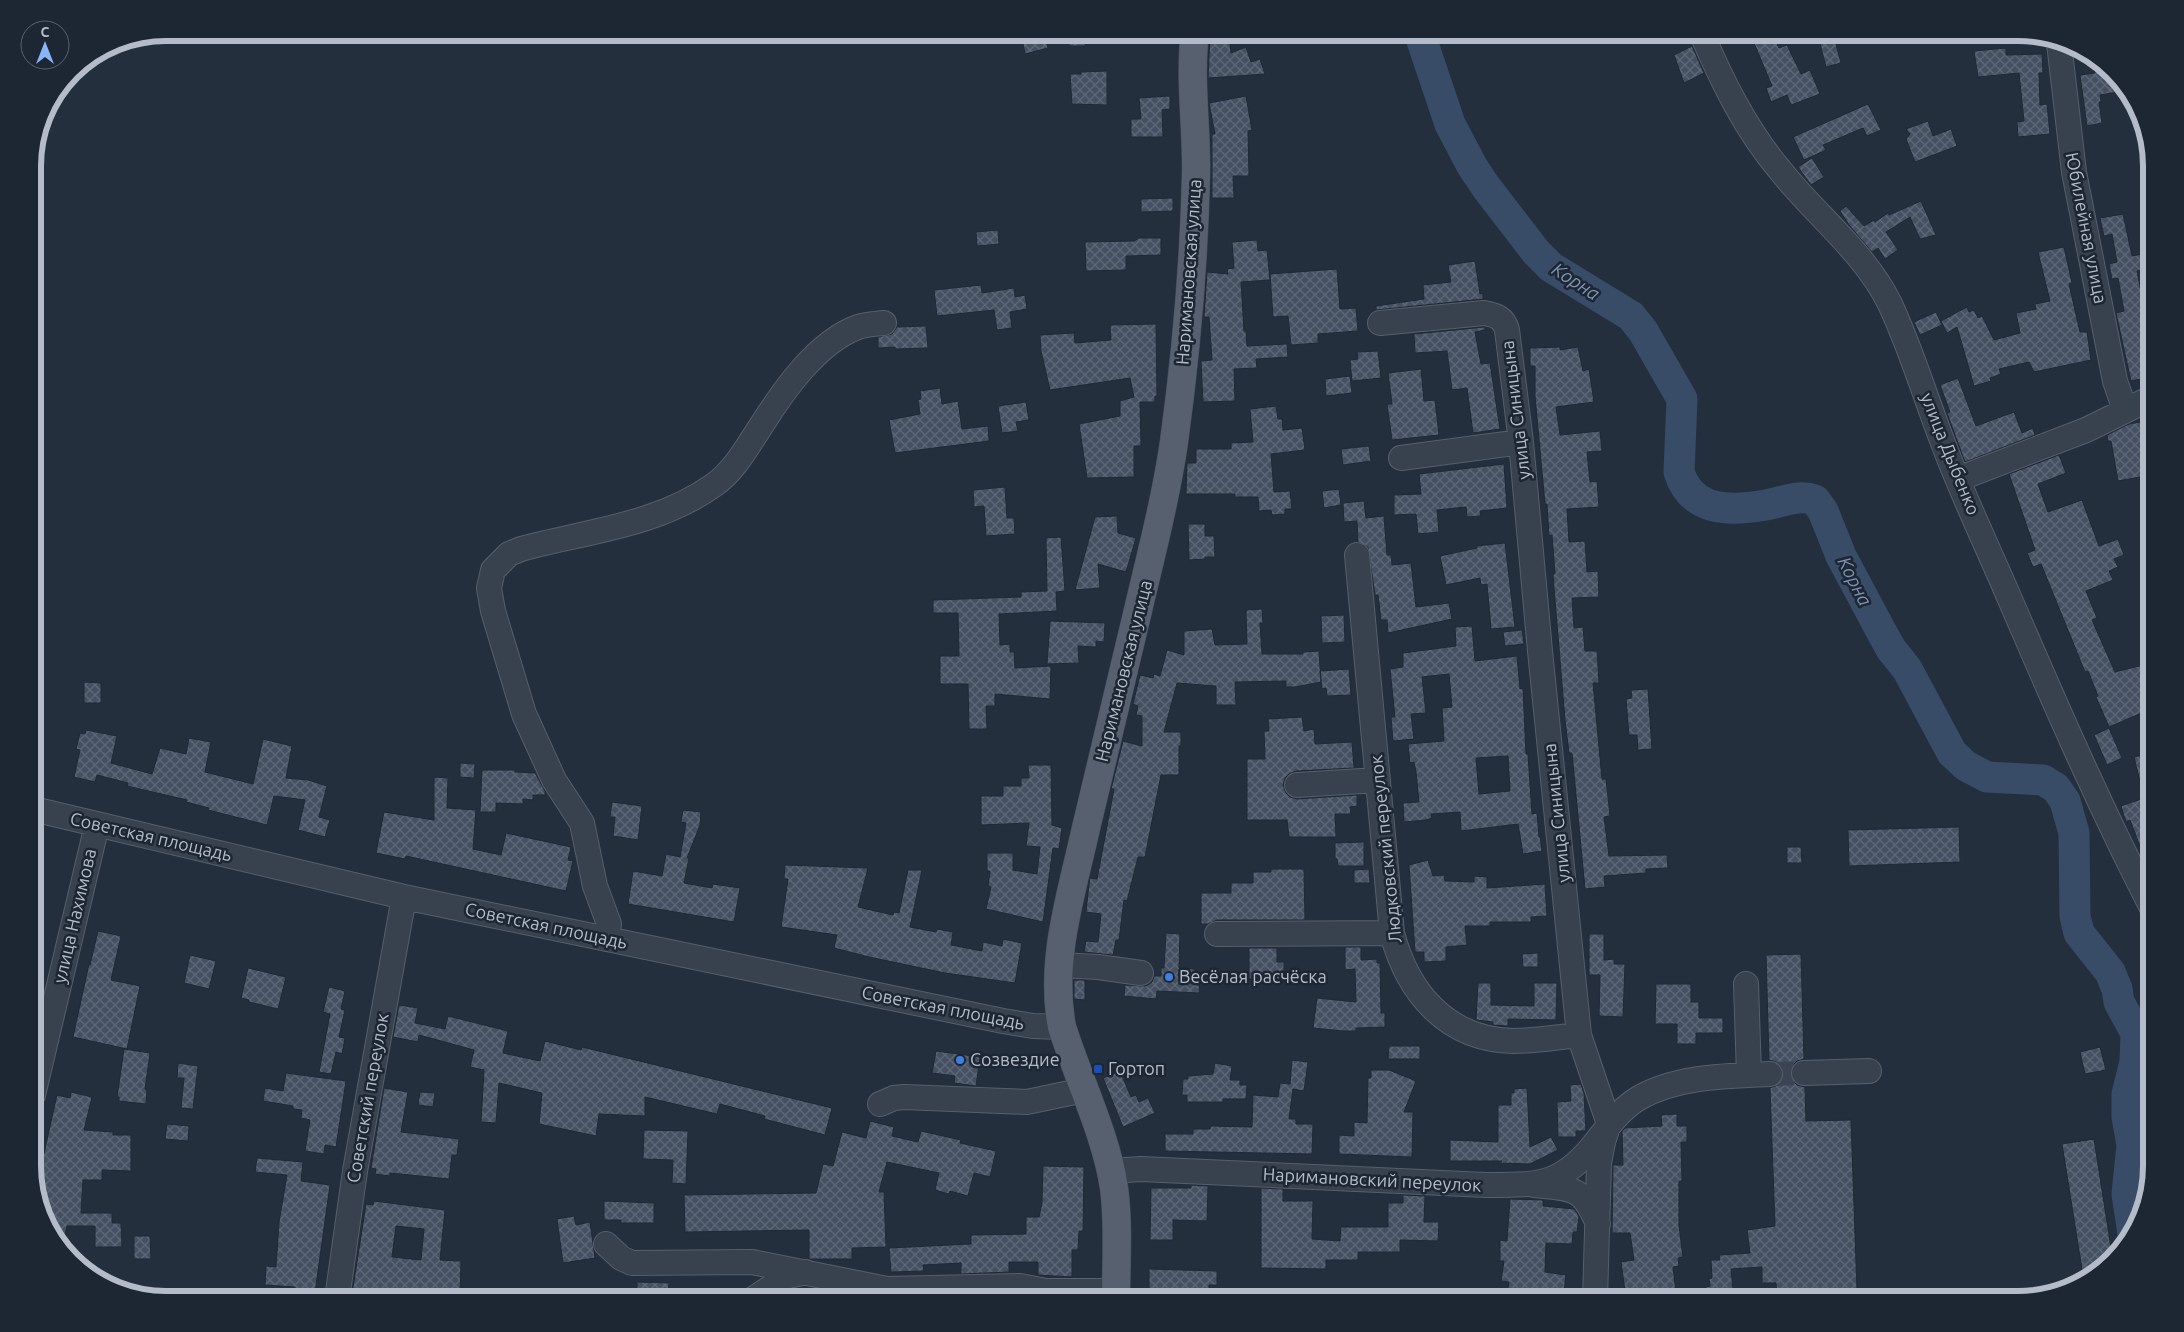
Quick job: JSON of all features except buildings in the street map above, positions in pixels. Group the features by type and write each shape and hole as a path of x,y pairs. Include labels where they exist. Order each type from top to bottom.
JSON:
{"main road":[{"name":"Наримановская улица","path":"1116,1291 1116,1209 1111,1171 1062,1027 1058,995 1059,965 1068,907 1163,507 1174,442 1188,311 1195,218 1196,151 1192,62 1194,41"}],"street":[{"name":"улица Дыбенко","path":"1705,41 1728,90 1763,149 1804,199 1848,244 1878,282 1900,328 1945,449 2071,740 2143,890"},
{"name":"Юбилейная улица","path":"2060,49 2070,146 2115,381 2125,410"},
{"name":"улица Синицына","path":"1380,323 1473,313 1493,314 1503,321 1507,330 1521,442 1579,1035 1610,1124"},
{"path":"607,939 609,924 596,886 582,823 554,780 524,714 515,688 493,612 489,588 493,570 509,554 521,549 605,531 643,520 683,503 714,485 738,462 779,399 818,354 846,332 860,326 884,323"},
{"path":"1958,479 2067,438 2142,402"},
{"path":"1401,458 1521,442"},
{"name":"Людковский переулок","path":"1357,555 1392,933 1405,972 1432,1008 1448,1022 1471,1034 1512,1041 1579,1035"},
{"path":"1297,785 1378,780"},
{"name":"Советская площадь","path":"42,811 404,897 1003,1021 1033,1026 1062,1027"},
{"name":"улица Нахимова","path":"42,1057 97,825"},
{"name":"Советский переулок","path":"338,1291 355,1171 404,897"},
{"path":"1217,934 1392,933"},
{"path":"1059,965 1098,967 1141,973"},
{"name":"Наримановский переулок","path":"1111,1171 1142,1169 1486,1185 1531,1185 1543,1182 1569,1169 1589,1150 1627,1106 1649,1093 1678,1084 1751,1075 1746,984"},
{"path":"1804,1073 1869,1071"},
{"path":"880,1104 894,1098 904,1097 1026,1102 1084,1090"},
{"path":"1595,1291 1600,1153 1610,1124"},
{"path":"1531,1185 1561,1188 1580,1194 1587,1200 1598,1225"},
{"path":"606,1244 621,1258 632,1263 752,1262 887,1289 1020,1286 1046,1291"},
{"path":"766,1291 788,1276 806,1272"}],"waterway":[{"name":"Корна","path":"1422,41 1450,124 1472,166 1486,187 1536,252 1551,267 1631,316 1643,331 1682,399 1679,472 1685,485 1693,495 1703,502 1727,508 1753,507 1797,498 1815,500 1823,511 1841,556 1880,629 1891,649 1907,669 1952,753 1966,766 1987,777 2043,780 2056,788 2065,801 2074,833 2075,916 2079,933 2110,972 2117,989 2119,1002 2136,1033 2135,1062 2127,1094 2127,1117 2132,1145 2127,1194 2131,1219"}],"tunnel":[{"path":"1770,1074 1804,1073"}],"place":[{"name":"Весёлая расчёска","path":"1169,977"},
{"name":"Созвездие","path":"960,1060"},
{"name":"Гортоп","path":"1098,1069"}]}
